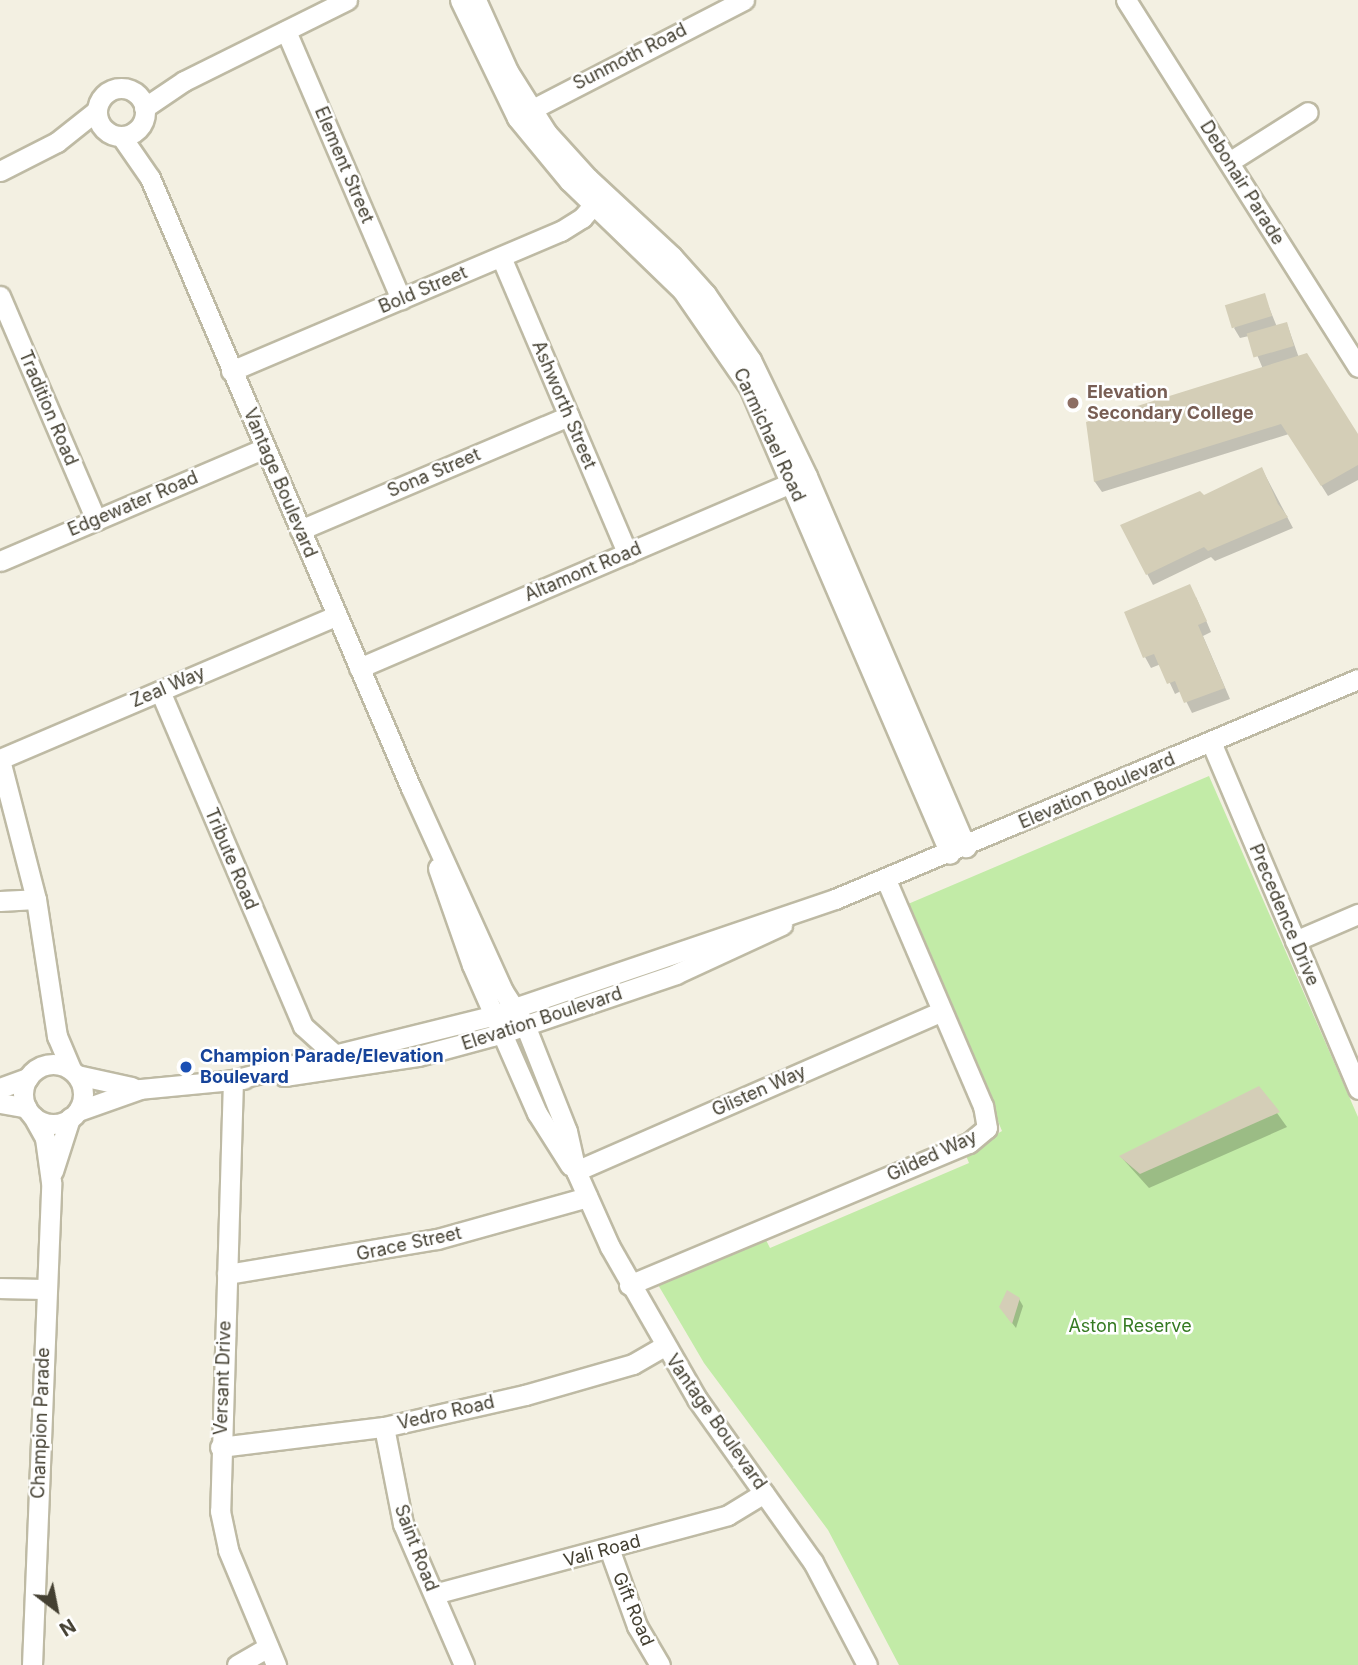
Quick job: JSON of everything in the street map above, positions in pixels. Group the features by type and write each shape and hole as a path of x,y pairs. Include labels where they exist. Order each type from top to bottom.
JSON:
{"street":[{"path":"57,142 114,133 143,116 184,81 347,0"},
{"name":"Carmichael Road","path":"460,0 524,113 599,199 672,256 731,327 769,391 800,479 958,850"},
{"name":"Carmichael Road","path":"476,0 524,113"},
{"name":"Sunmoth Road","path":"524,113 744,0"},
{"name":"Debonair Parade","path":"1126,0 1358,367"},
{"name":"Element Street","path":"286,31 401,299"},
{"path":"0,171 57,142 96,111 101,98 111,89 132,90 184,81"},
{"path":"132,90 143,116"},
{"path":"96,111 114,133"},
{"path":"1229,162 1308,112"},
{"name":"Vantage Boulevard","path":"143,116 150,178"},
{"name":"Vantage Boulevard","path":"114,133 150,178 411,788 520,1017 564,1123 576,1171 629,1285 664,1346 813,1562 867,1665"},
{"name":"Bold Street","path":"231,371 575,223 599,199"},
{"name":"Ashworth Street","path":"500,257 627,553"},
{"name":"Tradition Road","path":"0,296 96,520"},
{"name":"Sona Street","path":"300,530 569,416"},
{"name":"Edgewater Road","path":"0,561 265,448"},
{"name":"Altamont Road","path":"359,668 800,479"},
{"name":"Zeal Way","path":"0,759 337,615"},
{"name":"Elevation Boulevard","path":"233,1080 293,1062 494,1015 520,1017 676,974 835,899 958,850 1358,679"},
{"name":"Tribute Road","path":"160,691 303,1026"},
{"name":"Precedence Drive","path":"1211,742 1358,1089"},
{"path":"0,759 36,899 57,1036 83,1093 74,1115 52,1124 30,1112 0,1104"},
{"name":"Vantage Boulevard","path":"411,788 494,1015 537,1113 576,1171"},
{"name":"Gilded Way","path":"629,1285 981,1135 987,1128 986,1112 886,880"},
{"path":"0,901 36,899"},
{"path":"1295,941 1358,914"},
{"path":"30,1112 24,1088 43,1052 51,1009"},
{"name":"Glisten Way","path":"576,1171 942,1011"},
{"name":"Elevation Boulevard","path":"74,1115 140,1089 418,1056 503,1033 520,1017"},
{"path":"303,1026 334,1054"},
{"path":"293,1062 301,1054 303,1026"},
{"path":"0,1088 52,1063 74,1072"},
{"name":"Elevation Boulevard","path":"74,1072 140,1089"},
{"name":"Versant Drive","path":"233,1080 220,1447 223,1533 272,1656"},
{"name":"Champion Parade","path":"30,1112 45,1138 51,1182 32,1665"},
{"name":"Champion Parade","path":"51,1182 74,1115"},
{"name":"Grace Street","path":"227,1274 437,1239 587,1196"},
{"path":"0,1288 46,1289"},
{"name":"Vedro Road","path":"220,1447 384,1427 619,1369 664,1346"},
{"name":"Saint Road","path":"384,1427 398,1507 464,1665"},
{"name":"Vali Road","path":"434,1594 610,1550 728,1515 765,1493"},
{"name":"Gift Road","path":"610,1550 637,1626 660,1665"},
{"path":"237,1665 272,1656"}],"green space":[{"name":"Aston Reserve","path":"1209,776 1358,1117 1358,1665 899,1665 828,1530 704,1363 657,1283 765,1238 770,1248 969,1163 965,1153 1002,1131 908,904"}],"building":[{"path":"1265,293 1272,316 1232,328 1225,305"},
{"path":"1287,322 1294,346 1254,358 1247,334"},
{"path":"1307,353 1358,434 1358,465 1321,486 1281,424 1094,482 1086,422"},
{"path":"1262,467 1278,504 1288,517 1208,551 1204,547 1146,575 1120,525 1200,491 1204,495"},
{"path":"1190,584 1207,621 1198,625 1225,688 1184,703 1175,681 1167,684 1154,654 1143,658 1124,612"},
{"path":"1259,1086 1280,1112 1140,1174 1119,1156"},
{"path":"1007,1290 1020,1298 1012,1324 999,1307"}],"place":[{"name":"Elevation Secondary College","path":"1073,403"},
{"name":"Champion Parade/Elevation Boulevard","path":"186,1067"}]}
